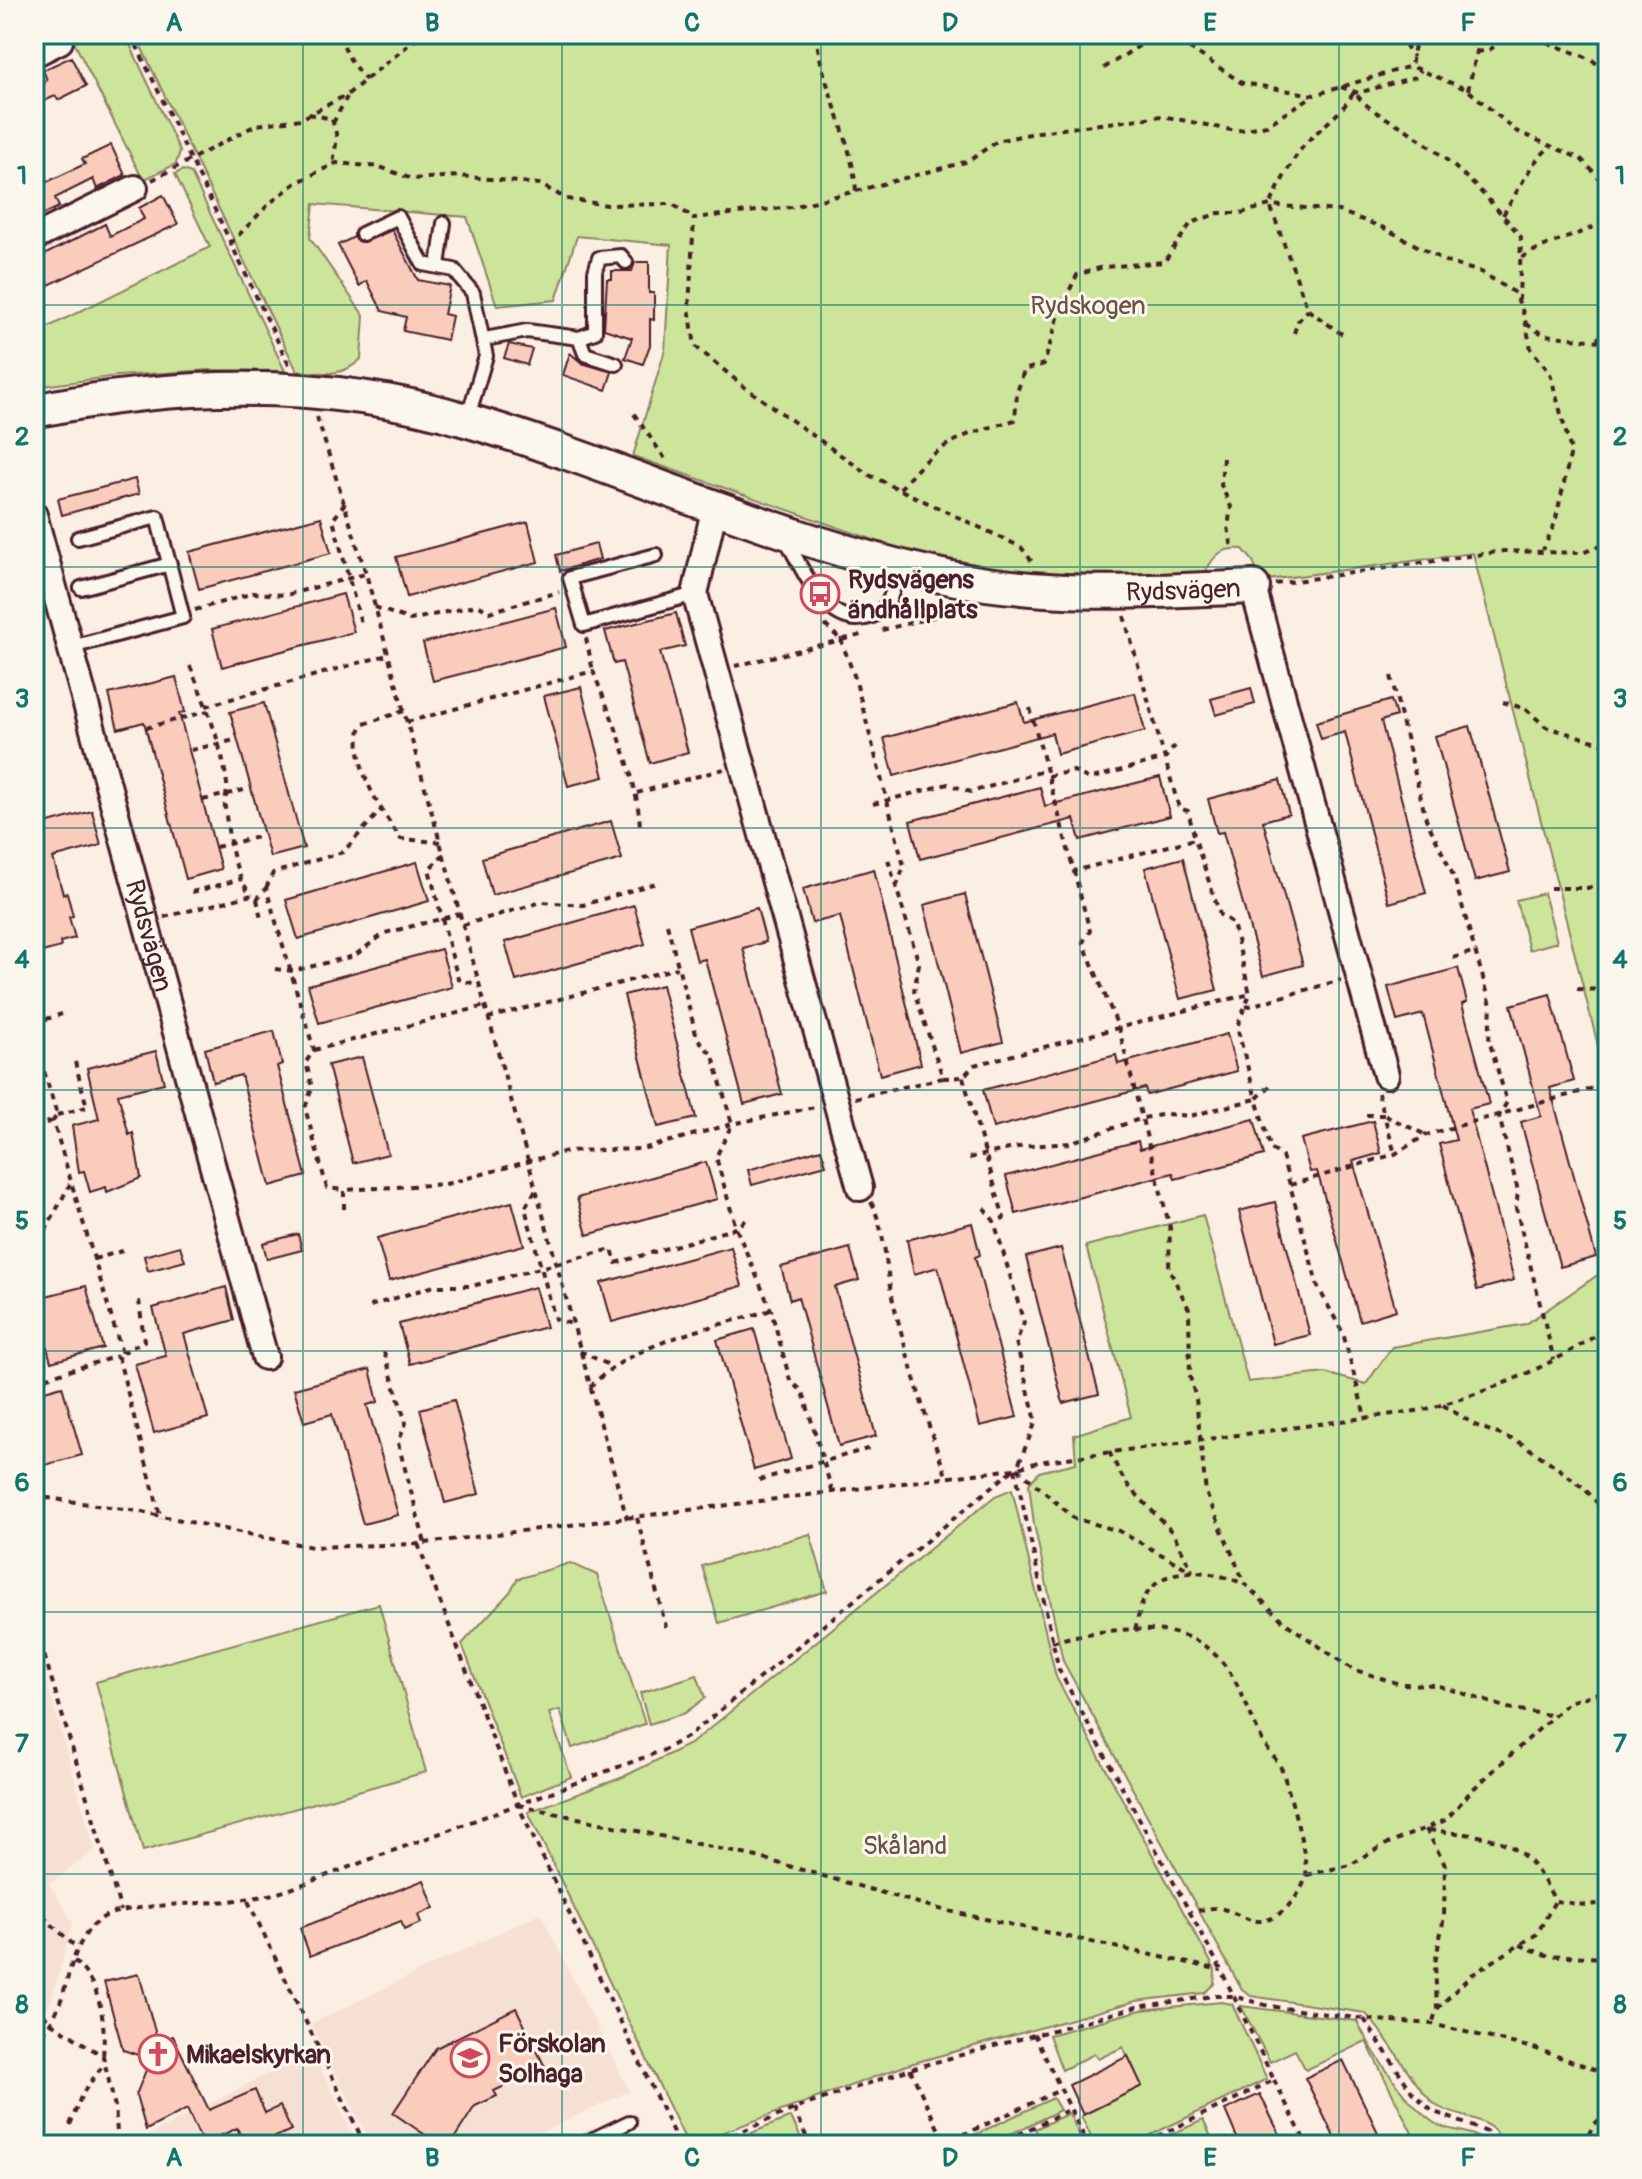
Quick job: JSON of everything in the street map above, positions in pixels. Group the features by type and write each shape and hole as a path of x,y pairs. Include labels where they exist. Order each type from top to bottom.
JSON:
{"street":[{"path":"34,54 60,41"},
{"path":"34,238 135,188"},
{"name":"Rydsvägen","path":"34,411 104,397 167,390 303,392 382,402 467,420 779,528 898,565 984,584 1115,593 1253,587 1386,1075"},
{"path":"715,506 695,594 860,1188"},
{"name":"Rydsvägen","path":"34,515 143,922 265,1357"}],"lane":[{"path":"362,234 398,217 423,264 454,270 473,293 485,339 486,356 467,420"},
{"path":"438,266 444,223"},
{"path":"485,339 527,331 579,338 595,332 595,272 599,258 621,256 626,262"},
{"path":"579,338 585,354 616,364"},
{"path":"68,648 183,617 157,517 78,538"},
{"path":"779,528 831,610 847,619 870,617 885,608 891,598 898,565"},
{"path":"656,555 570,578 584,625 695,594"},
{"path":"81,588 170,564"},
{"path":"581,2145 629,2122"}],"path":[{"path":"131,34 190,162 325,434 627,1519"},
{"path":"342,34 343,44 355,67 366,80"},
{"path":"135,188 256,125 309,114 348,94 422,34"},
{"path":"816,34 825,82 854,161 856,191"},
{"path":"1104,68 1158,34"},
{"path":"1169,34 1242,83 1314,95"},
{"path":"1399,34 1414,60"},
{"path":"1411,66 1417,34"},
{"path":"1468,90 1481,34"},
{"path":"1476,52 1489,50 1513,34"},
{"path":"1525,34 1591,59 1608,73"},
{"path":"230,244 270,203 296,183 333,165 380,167 412,179 459,176 539,184 567,199 580,201 607,205 672,204 694,218 792,207 969,161 997,141 1039,132 1162,116 1236,131 1267,125 1314,95 1411,66 1468,90 1516,131 1581,159 1608,187"},
{"path":"1342,334 1308,310 1270,205 1292,161 1311,138 1340,114 1354,92 1415,77 1421,70"},
{"path":"1338,87 1354,92 1379,116 1414,134 1466,175 1503,215 1521,237 1518,302"},
{"path":"333,123 348,94"},
{"path":"309,114 332,119 337,137 333,165"},
{"path":"1503,215 1533,164 1552,144"},
{"path":"900,489 923,460 953,439 1015,420 1017,393 1024,370 1044,364 1061,308 1077,275 1103,267 1164,262 1195,221 1219,213 1241,213 1270,205 1339,211 1373,224 1449,263 1481,272 1515,293 1531,349 1550,373 1571,451 1555,523 1543,550"},
{"path":"694,218 689,308 695,346 743,386 838,454 900,489 1021,547 1036,569"},
{"path":"1522,258 1535,249 1596,227 1608,218"},
{"path":"1294,333 1308,310"},
{"path":"1526,324 1544,335 1608,342"},
{"path":"1596,341 1608,331"},
{"path":"634,414 669,465"},
{"path":"1223,458 1221,485 1231,507 1228,527 1232,548"},
{"path":"345,503 333,520 361,623"},
{"path":"1253,587 1504,551 1582,553 1608,543"},
{"path":"183,617 204,605 253,593 286,595 366,574"},
{"path":"375,607 410,620 478,605 489,612 573,589"},
{"path":"1122,609 1179,808 1188,811 1220,915 1233,923 1250,994 1237,1027 1256,1099 1271,1149 1282,1156 1318,1287 1343,1333 1366,1420"},
{"path":"584,625 593,671 637,793 640,826"},
{"path":"717,670 841,640 904,866 896,888"},
{"path":"146,728 387,655"},
{"path":"190,666 207,708 228,786 224,804 232,844 242,879 255,897 261,919"},
{"path":"407,722 593,671"},
{"path":"1391,676 1426,819 1454,877 1491,1005 1489,1040 1507,1102 1499,1116 1518,1191 1516,1208 1554,1360"},
{"path":"1503,702 1526,709 1546,727 1608,745"},
{"path":"1030,708 1090,931 1083,942 1119,1029 1143,1118 1170,1228 1169,1269 1189,1309 1190,1377 1206,1493 1245,1584 1284,1622 1352,1669 1400,1684 1436,1685 1508,1708 1555,1716"},
{"path":"404,711 361,725 358,739 361,765 382,809 401,839 440,842"},
{"path":"191,750 235,740"},
{"path":"873,804 948,784 971,792 1047,773 1074,771 1089,779 1165,758 1175,746"},
{"path":"637,793 744,763"},
{"path":"203,800 248,789"},
{"path":"143,922 255,897 266,888 273,873 343,852 382,809"},
{"path":"216,847 258,837"},
{"path":"1074,871 1195,839"},
{"path":"444,854 429,869 458,979 479,985"},
{"path":"887,856 919,964 914,991 943,1078"},
{"path":"192,892 242,879"},
{"path":"463,925 542,902 583,905 656,883"},
{"path":"1550,888 1587,888 1608,883"},
{"path":"266,888 314,1050"},
{"path":"275,969 293,971 354,956 385,933 460,914"},
{"path":"667,924 697,1038 713,1056 732,1124 716,1157 736,1228 771,1310 790,1380 803,1392 833,1492"},
{"path":"1453,958 1475,951"},
{"path":"488,1018 677,968"},
{"path":"1245,1007 1359,975"},
{"path":"1577,989 1608,990"},
{"path":"485,1006 314,1050 306,1062 312,1088 305,1108 327,1188 344,1190 446,1184 527,1161 598,1148 642,1149 732,1124 943,1078 963,1077 974,1065 1250,994"},
{"path":"34,1023 62,1014"},
{"path":"34,1037 57,1115"},
{"path":"34,1126 53,1121 57,1115 87,1107 75,1062"},
{"path":"1386,1075 1374,1079 1395,1154"},
{"path":"963,1077 1004,1218 994,1221"},
{"path":"1290,1185 1395,1154 1426,1135 1608,1084"},
{"path":"969,1158 1018,1147 1069,1143 1143,1118 1167,1114 1190,1116 1256,1099 1270,1086"},
{"path":"1366,1115 1384,1115 1426,1135"},
{"path":"53,1121 94,1259 161,1519"},
{"path":"34,1252 71,1181"},
{"path":"860,1188 873,1205 886,1254 893,1304 927,1425 947,1478"},
{"path":"344,1190 344,1209"},
{"path":"535,1191 525,1208 555,1319 573,1324"},
{"path":"34,2043 53,2024 78,1949 100,1918 121,1911 248,1901 639,1762 690,1735 1016,1468 1036,1421 1016,1342 1024,1323 994,1221 984,1208"},
{"path":"370,1306 434,1286 472,1286 612,1249 616,1263 736,1228 749,1218"},
{"path":"94,1259 126,1250"},
{"path":"34,1381 120,1355 144,1341 139,1300"},
{"path":"590,1387 611,1366 662,1343 771,1310"},
{"path":"34,1496 137,1511 161,1519 312,1547 418,1544 947,1478 1109,1452 1366,1420 1443,1405 1554,1360 1608,1327"},
{"path":"580,1351 611,1366"},
{"path":"384,1352 406,1423 398,1443 425,1543"},
{"path":"1443,1405 1475,1425 1519,1442 1551,1463 1584,1488 1608,1515"},
{"path":"759,1480 874,1447"},
{"path":"1109,1452 1125,1482 1173,1533 1193,1572"},
{"path":"1016,1468 1074,1518 1119,1531 1193,1572"},
{"path":"1016,1468 1052,1642 1065,1683 1221,1970 1307,2145"},
{"path":"637,1518 666,1627"},
{"path":"418,1544 518,1805 679,2145"},
{"path":"1135,1630 1146,1595 1160,1580 1193,1572 1217,1574 1245,1584"},
{"path":"34,1621 121,1911"},
{"path":"1052,1642 1112,1630 1178,1635 1204,1645 1227,1666 1246,1699 1262,1741 1281,1768 1306,1851 1307,1875 1298,1895 1272,1918 1241,1918 1217,1907 1190,1912"},
{"path":"1307,1875 1350,1865 1382,1846 1446,1820 1471,1791 1569,1702 1608,1690"},
{"path":"518,1805 757,1857 939,1909 1221,1970"},
{"path":"1426,1829 1514,1845 1539,1869 1555,1901"},
{"path":"1426,1829 1445,1865 1444,1917 1435,1963 1437,2009 1432,2024"},
{"path":"248,1901 365,2145"},
{"path":"1555,1901 1586,1905 1608,1903"},
{"path":"1437,2009 1470,1976 1537,1934 1555,1901"},
{"path":"34,1908 78,1949"},
{"path":"1520,1945 1546,1955 1608,1958"},
{"path":"34,1952 38,1961 34,1963"},
{"path":"74,1961 83,1968 100,2002 105,2035 103,2056 115,2107 118,2145"},
{"path":"710,2145 794,2109 910,2069 1137,2007 1233,1996 1269,2006 1364,2019 1432,2024 1537,2049 1608,2074"},
{"path":"34,2006 53,2024 103,2056"},
{"path":"1364,2019 1412,2092 1432,2111 1487,2132 1494,2145"},
{"path":"1034,2034 1088,2145"},
{"path":"70,2125 82,2094 105,2062"},
{"path":"910,2069 944,2144 1060,2090"},
{"path":"1140,2145 1274,2080"},
{"path":"794,2109 810,2145"},
{"path":"997,2145 1070,2109"},
{"path":"1583,2145 1593,2126 1608,2110"}],"shaded area":[{"path":"34,1637 95,1850 49,1884 73,1922 51,2001 34,2029"},
{"name":"Förskolan Solhaga","path":"540,1913 629,2091 515,2145 372,2145 311,2024"},
{"path":"312,2051 358,2145 130,2145"}],"green space":[{"path":"86,34 125,34 180,151 176,164 143,180 73,40"},
{"name":"Rydskogen","path":"135,34 1608,34 1608,1085 1473,553 1260,581 1253,561 1243,549 1220,553 1205,572 1120,578 996,568 903,550 633,456 665,350 671,245 577,236 556,300 497,306 467,217 314,204 310,238 364,316 361,359 339,372 297,371"},
{"path":"183,170 191,173 285,371 210,370 117,376 43,386 34,384 34,334 210,247 175,174"},
{"path":"1544,893 1557,942 1529,950 1516,900"},
{"path":"1203,1215 1248,1382 1325,1373 1366,1384 1392,1347 1526,1324 1608,1268 1608,2145 1503,2145 1498,2135 1483,2123 1447,2111 1429,2099 1365,2013 1251,1996 1242,1990 1063,1661 1034,1524 1029,1484 1039,1472 1076,1463 1074,1435 1131,1417 1086,1246"},
{"name":"Skåland","path":"1012,1489 1056,1677 1215,1970 1214,1984 1204,1993 1136,2001 910,2064 688,2145 528,1812 621,1778 692,1743 995,1496"},
{"path":"810,1534 827,1591 719,1623 702,1566"},
{"path":"570,1563 597,1575 645,1724 572,1748 560,1710 549,1713 571,1777 521,1797 462,1644 510,1592 517,1579"},
{"path":"379,1604 426,1772 143,1851 96,1682"},
{"path":"697,1675 705,1698 685,1713 649,1724 640,1693"},
{"path":"1221,2002 1232,2004 1267,2079 1130,2145 1095,2145 1081,2116 1142,2086 1123,2047 1098,2059 1094,2054 1062,2070 1049,2035 1141,2010"},
{"path":"1241,2006 1357,2021 1391,2077 1425,2116 1442,2127 1469,2133 1485,2145 1418,2145 1366,2041 1306,2070 1295,2050 1270,2062"},
{"path":"1053,2098 1060,2110 988,2145 953,2145"},
{"path":"1069,2113 1084,2145 1043,2145 1035,2129"},
{"path":"791,2117 804,2145 722,2145"},
{"path":"1203,2120 1215,2145 1148,2145"}],"building":[{"path":"71,57 86,86 58,100 55,96 38,104 34,87 47,80 43,70"},
{"path":"111,145 125,175 97,189 93,179 55,198 59,207 34,219 34,184 45,178 47,182 85,164 82,159"},
{"path":"163,195 178,224 34,292 34,260 105,224 110,236 144,219 139,208"},
{"path":"392,230 418,280 450,286 444,314 452,316 447,340 403,331 406,317 382,311 367,281 359,286 338,245 354,237 365,242"},
{"path":"635,262 649,262 649,293 654,293 654,320 650,319 650,345 643,364 625,358 632,338 604,329 607,279 612,279 612,271 632,271"},
{"path":"509,344 532,349 527,365 504,358"},
{"path":"570,353 582,363 612,372 606,390 563,375"},
{"path":"135,479 139,494 62,515 58,499"},
{"path":"321,517 331,553 199,589 189,552"},
{"path":"528,522 538,562 407,597 396,557"},
{"path":"596,544 600,559 560,571 556,555"},
{"path":"343,594 354,632 222,667 212,629"},
{"path":"556,608 566,647 433,681 423,643"},
{"path":"676,613 685,646 660,652 688,752 650,763 622,662 614,664 605,631"},
{"path":"176,677 185,712 179,713 221,869 186,879 144,722 118,729 109,694"},
{"path":"581,687 604,777 568,786 544,696"},
{"path":"1251,688 1255,704 1216,715 1211,699"},
{"path":"1135,693 1145,731 1057,754 1052,733 894,776 884,738 1018,702 1024,722"},
{"path":"1391,700 1396,716 1381,721 1426,893 1389,903 1345,732 1321,739 1316,722"},
{"path":"264,703 304,848 270,857 230,712"},
{"path":"1470,726 1510,872 1475,881 1435,736"},
{"path":"1160,777 1170,816 1080,840 1074,819 920,859 910,821 1040,787 1045,806"},
{"path":"1280,780 1289,814 1263,821 1303,965 1263,976 1223,832 1217,833 1208,799"},
{"path":"92,811 101,845 53,858 63,894 67,893 75,938 60,942 61,947 42,952 41,948 34,950 34,827"},
{"path":"611,821 622,859 492,895 482,858"},
{"path":"1183,858 1217,990 1180,999 1145,868"},
{"path":"417,862 429,901 298,939 286,900"},
{"path":"874,869 921,1064 880,1075 840,916 812,923 803,889"},
{"path":"965,894 1003,1042 961,1053 924,905"},
{"path":"634,905 645,944 516,981 505,942"},
{"path":"757,908 766,942 743,948 782,1094 744,1104 705,959 697,961 688,927"},
{"path":"441,949 452,987 319,1023 308,985"},
{"path":"1458,968 1467,1002 1462,1004 1489,1104 1469,1109 1514,1280 1477,1290 1439,1144 1456,1140 1423,1014 1397,1021 1388,987"},
{"path":"662,985 696,1118 658,1127 624,995"},
{"path":"1550,994 1574,1081 1550,1088 1596,1257 1560,1267 1521,1122 1541,1116 1511,1005"},
{"path":"274,1031 282,1064 277,1066 306,1176 270,1186 241,1075 213,1082 205,1049"},
{"path":"1227,1034 1237,1071 1147,1095 1145,1088 993,1128 983,1090 1116,1055 1118,1064"},
{"path":"156,1051 164,1083 118,1094 129,1135 133,1133 141,1178 107,1192 106,1187 90,1192 84,1171 79,1172 72,1126 99,1119 87,1068"},
{"path":"362,1057 388,1154 353,1163 328,1065"},
{"path":"1254,1119 1264,1155 1175,1179 1173,1173 1016,1214 1006,1176 1138,1141 1140,1149"},
{"path":"1373,1121 1381,1153 1353,1161 1396,1310 1360,1321 1317,1171 1310,1172 1301,1139"},
{"path":"821,1149 826,1165 752,1185 748,1170"},
{"path":"706,1162 717,1199 587,1235 577,1198"},
{"path":"512,1202 524,1245 389,1281 377,1238"},
{"path":"1275,1202 1310,1335 1273,1344 1239,1211"},
{"path":"972,1223 980,1255 975,1257 1017,1417 980,1426 938,1267 914,1274 907,1240"},
{"path":"298,1234 302,1250 267,1259 263,1243"},
{"path":"180,1246 185,1261 148,1271 144,1256"},
{"path":"731,1247 742,1286 612,1322 601,1283"},
{"path":"850,1248 859,1280 835,1287 876,1436 839,1446 798,1297 790,1300 781,1267"},
{"path":"1061,1248 1099,1394 1063,1403 1026,1257"},
{"path":"86,1286 103,1348 51,1362 34,1299"},
{"path":"226,1287 234,1320 184,1334 208,1418 154,1433 135,1364 166,1356 153,1308"},
{"path":"535,1287 546,1327 410,1364 399,1324"},
{"path":"754,1329 791,1459 754,1470 717,1340"},
{"path":"370,1369 378,1402 367,1405 398,1515 363,1524 332,1414 304,1422 294,1389"},
{"path":"62,1386 82,1455 34,1468 34,1394"},
{"path":"454,1400 479,1494 445,1503 420,1409"},
{"path":"424,1880 434,1908 418,1915 421,1923 404,1930 401,1921 310,1956 300,1928"},
{"name":"Mikaelskyrkan","path":"139,1974 158,2042 173,2036 209,2110 255,2090 265,2113 280,2106 291,2130 258,2145 245,2145 237,2128 203,2144 187,2109 146,2130 136,2095 146,2070 141,2056 123,2050 104,1982"},
{"path":"516,2008 545,2067 494,2091 497,2096 475,2106 450,2145 440,2145 393,2113 436,2048"},
{"path":"1128,2056 1142,2086 1083,2115 1069,2085"},
{"path":"1343,2060 1384,2145 1338,2145 1305,2078"},
{"path":"1260,2094 1285,2145 1240,2145 1225,2110"}],"place":[{"name":"Rydsvägens ändhållplats","path":"820,594"},
{"name":"Mikaelskyrkan","path":"158,2054"},
{"name":"Förskolan Solhaga","path":"470,2058"}]}
